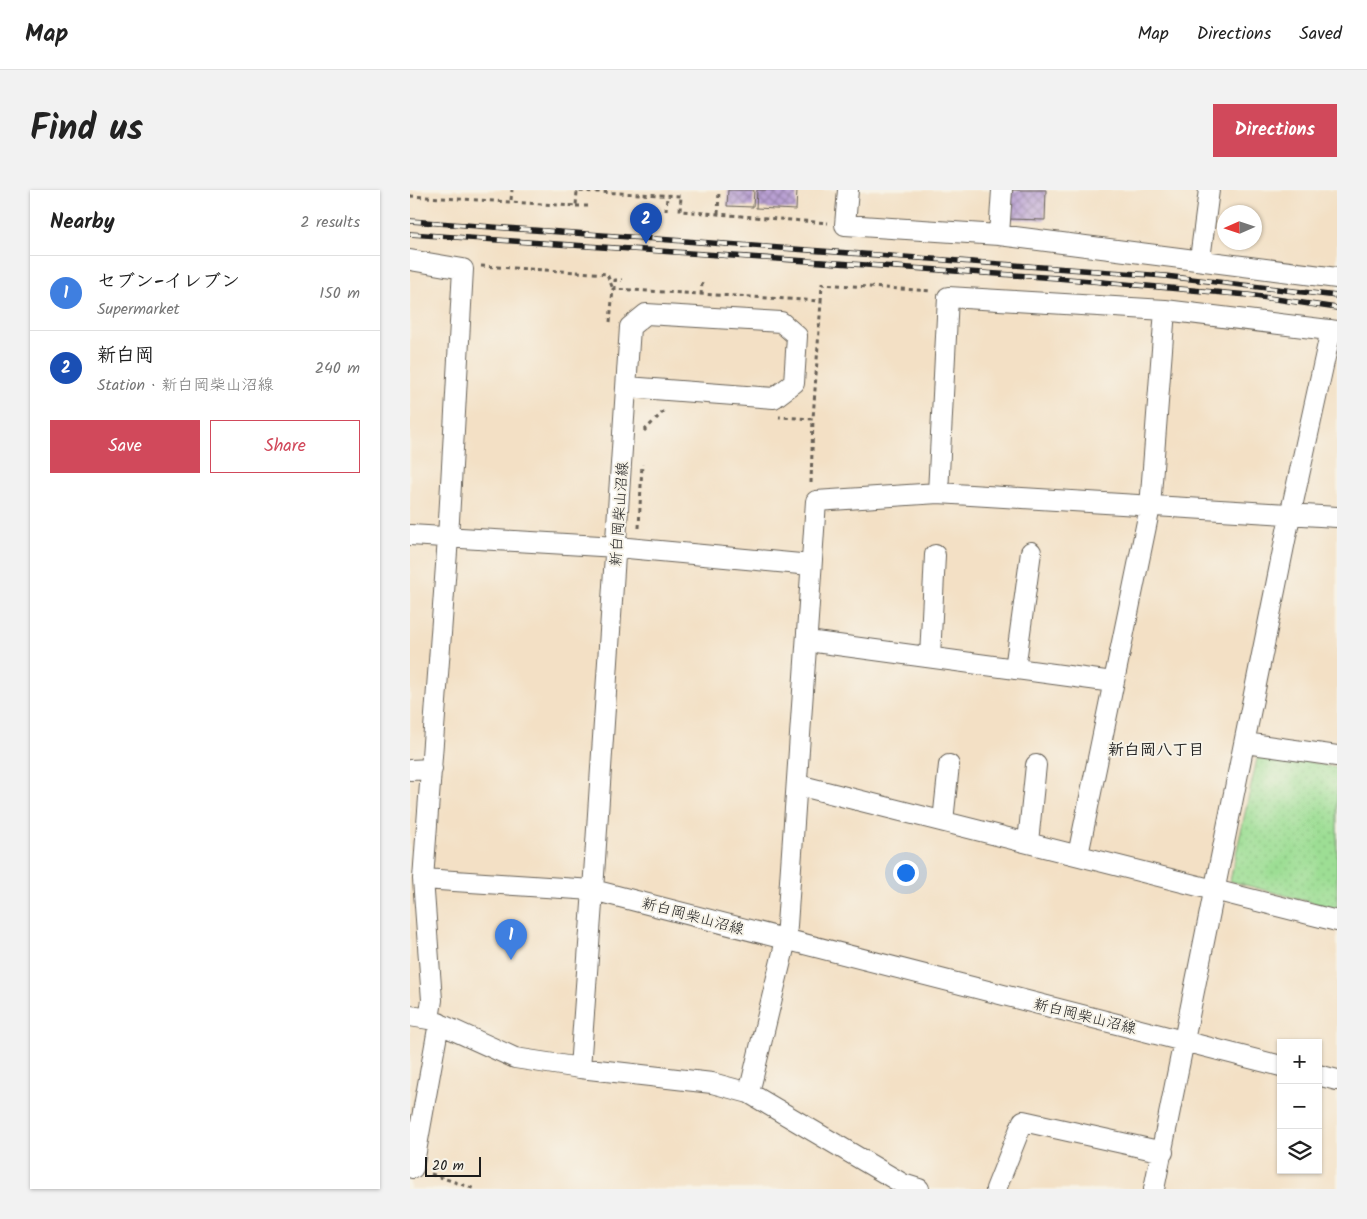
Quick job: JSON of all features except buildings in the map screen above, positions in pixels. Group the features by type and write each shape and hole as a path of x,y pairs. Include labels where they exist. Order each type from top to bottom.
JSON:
{"street":[{"path":"848,190 845,225 999,235 1200,259 1337,278"},
{"path":"999,235 1002,190"},
{"path":"1200,259 1209,190"},
{"path":"410,260 463,270 448,538 423,880 432,1000 426,1019 411,1167"},
{"path":"938,492 948,297 1165,310 1334,330 1290,516 1154,1189"},
{"path":"1078,855 1150,507 1165,310"},
{"name":"新白岡柴山沼線","path":"627,387 774,398 794,383 797,336 782,322 646,314 630,327 593,890 1277,1065"},
{"path":"749,1093 786,940 808,641 816,501 938,492 1290,516 1337,517"},
{"path":"410,535 617,547 811,565"},
{"path":"1015,669 1030,552"},
{"path":"930,657 935,555"},
{"path":"808,641 1113,682"},
{"path":"1244,743 1337,756"},
{"path":"943,821 949,765"},
{"path":"1028,842 1036,766"},
{"path":"410,770 432,769"},
{"path":"798,785 1337,921"},
{"path":"423,880 593,890 580,1068"},
{"path":"426,1019 515,1058 580,1068 712,1083 749,1093 903,1184 919,1189"},
{"path":"1322,1076 1337,1080"},
{"path":"996,1189 1023,1121 1163,1152"}],"path":[{"path":"511,200 512,190"},
{"path":"718,215 719,190"},
{"path":"576,206 577,191 681,196 680,211 845,225"},
{"path":"410,196 511,200 591,206"},
{"path":"666,211 667,196"},
{"path":"463,270 481,266 607,274 614,290 616,280 622,280"},
{"path":"701,295 702,283"},
{"path":"821,301 822,284 940,291 948,297"},
{"path":"813,419 811,486 816,501"},
{"path":"411,1167 475,1189"}],"green space":[{"path":"1259,750 1337,768 1337,909 1230,881"}],"railway":[{"path":"410,221 1165,276 1337,296"},
{"path":"410,234 1057,278 1248,295 1337,308"}],"place":[{"name":"新白岡","path":"646,244"},
{"name":"セブン-イレブン","path":"511,960"}],"district":[{"name":"新白岡八丁目","path":"1156,749"}]}
